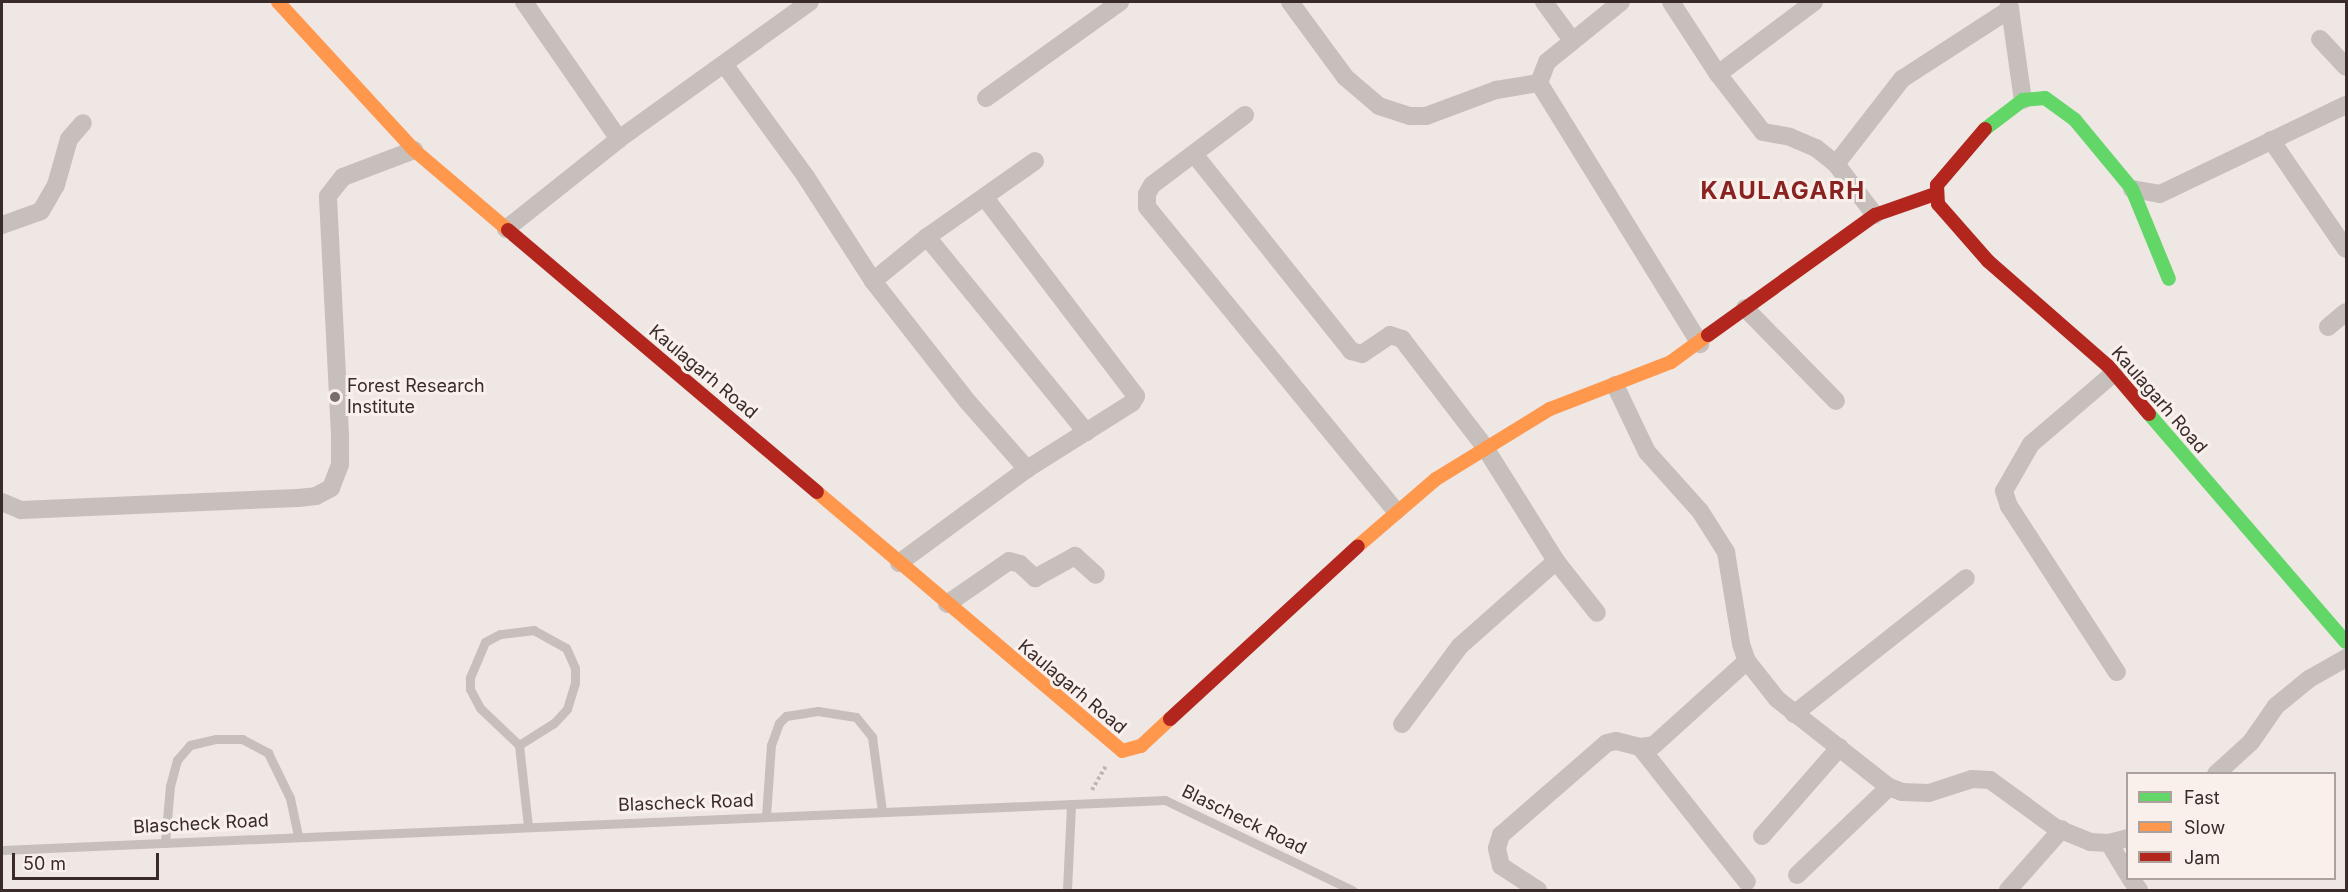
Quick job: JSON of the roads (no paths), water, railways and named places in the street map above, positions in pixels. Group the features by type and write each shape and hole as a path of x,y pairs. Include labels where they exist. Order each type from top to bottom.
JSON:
{"street":[{"name":"Kaulagarh Road","path":"278,2 414,150 946,604 1122,751 1141,746 1396,511"},
{"path":"524,2 619,139"},
{"path":"506,229 619,139 809,2"},
{"path":"986,98 1120,2"},
{"path":"1290,2 1345,77 1379,106 1410,116 1426,116 1496,90 1539,83"},
{"path":"1544,2 1572,39"},
{"path":"1539,83 1547,62 1572,39 1621,2"},
{"path":"1671,2 1718,74 1763,132 1790,137 1816,148 1836,164 1875,214"},
{"path":"1718,74 1814,2"},
{"path":"1836,164 1902,79 2010,5 2023,100"},
{"path":"2320,39 2346,67"},
{"path":"724,64 806,177 873,281 967,401 1027,469"},
{"path":"1539,83 1700,344"},
{"path":"1245,115 1152,185 1146,200 1152,214 1396,511 1484,447 1550,409 1671,362 1700,344 1745,308 1875,214 1935,194 1942,177 1962,152 1994,119 2023,100 2045,98 2064,109 2132,189 2169,279"},
{"path":"2132,189 2160,194 2346,105"},
{"path":"2,225 28,218 45,206 56,185 69,139 83,123"},
{"path":"2271,140 2346,249"},
{"path":"2,502 21,510 298,498 316,496 331,488 340,464 340,435 328,196 344,177 414,150"},
{"path":"1194,154 1351,351 1362,354 1396,335 1484,447 1556,561 1597,613"},
{"path":"873,281 927,237 1035,161"},
{"name":"Kaulagarh Road","path":"1935,194 1949,221 1988,261 2114,374 2346,642"},
{"path":"899,563 1027,469 1132,403 1135,391 984,198"},
{"path":"927,237 1086,432"},
{"path":"1745,308 1836,401"},
{"path":"2328,327 2346,312"},
{"path":"2114,374 2031,444 2004,491 2009,506 2117,672"},
{"path":"1615,385 1647,452 1700,511 1726,552 1747,661 1764,687 1794,714 1889,786 1914,795 1972,779 1990,780 2062,829 2090,842 2109,843 2126,838"},
{"path":"946,604 1009,561 1020,564 1035,578 1075,556 1096,575"},
{"path":"1402,724 1460,646 1556,561"},
{"path":"1794,714 1966,578"},
{"path":"2218,772 2251,742 2276,706 2309,679 2346,657"},
{"path":"1538,891 1501,866 1497,849 1501,835 1608,743 1616,741 1640,747 1662,738 1747,661"},
{"path":"1640,747 1746,882"},
{"path":"1762,836 1840,747"},
{"path":"1797,875 1889,786"},
{"path":"2008,891 2062,829"},
{"path":"2109,843 2126,872"}],"lane":[{"path":"519,745 554,723 567,709 574,683 575,668 566,648 534,630 500,634 485,642 470,678 470,688 480,708 519,745 528,826"},
{"path":"766,816 771,745 778,723 786,716 818,711 856,717 872,736 882,812"},
{"path":"165,842 170,786 177,760 190,745 216,739 242,739 267,753 290,798 298,836"},
{"name":"Blascheck Road","path":"2,850 1165,800 1352,891"},
{"path":"1067,891 1071,804"}],"place":[{"name":"Forest Research Institute","path":"335,397"}],"district":[{"name":"KAULAGARH","path":"1783,191"}]}
